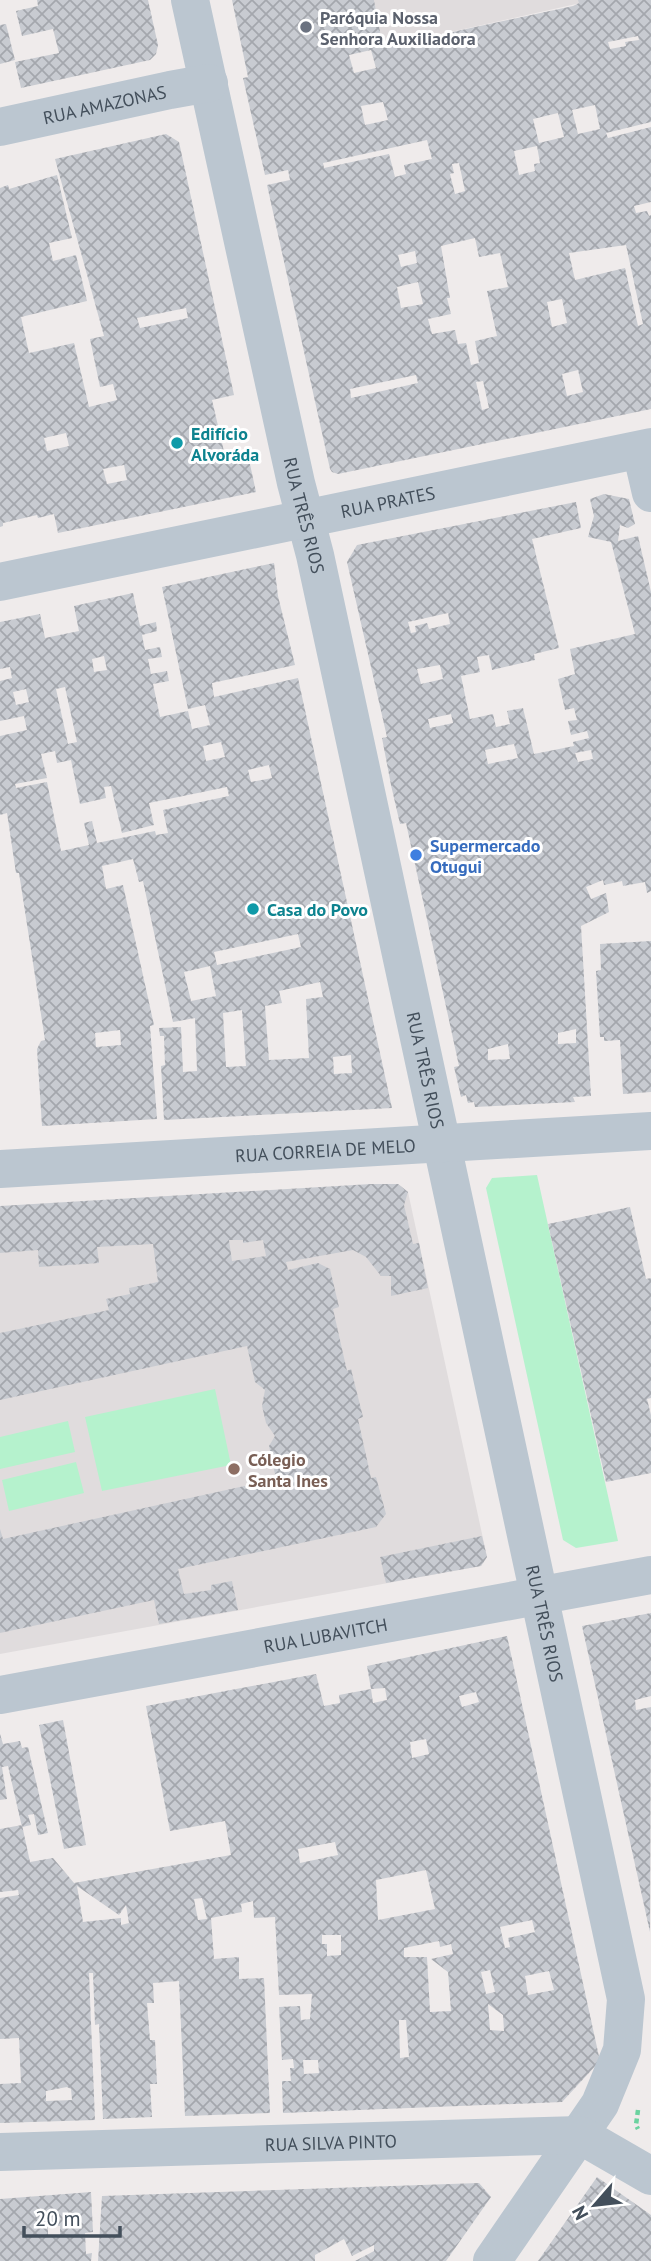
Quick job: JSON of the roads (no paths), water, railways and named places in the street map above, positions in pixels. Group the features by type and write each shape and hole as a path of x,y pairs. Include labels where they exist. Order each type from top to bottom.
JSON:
{"street":[{"name":"RUA TRÊS RIOS","path":"190,0 623,1986 638,2024 622,2050 600,2104 492,2261"},
{"name":"RUA AMAZONAS","path":"0,127 209,83"},
{"name":"RUA PRATES","path":"0,582 646,448"},
{"path":"646,448 651,493"},
{"name":"RUA CORREIA DE MELO","path":"0,1168 651,1131"},
{"name":"RUA LUBAVITCH","path":"0,1695 651,1575"},
{"path":"580,2135 651,2176"},
{"name":"RUA SILVA PINTO","path":"0,2152 580,2135"}],"place":[{"name":"Paróquia Nossa Senhora Auxiliadora","path":"306,27"},
{"name":"Edifício Alvoráda","path":"177,443"},
{"name":"Supermercado Otugui","path":"416,855"},
{"name":"Casa do Povo","path":"253,909"},
{"name":"Cólegio Santa Ines","path":"234,1469"}]}
